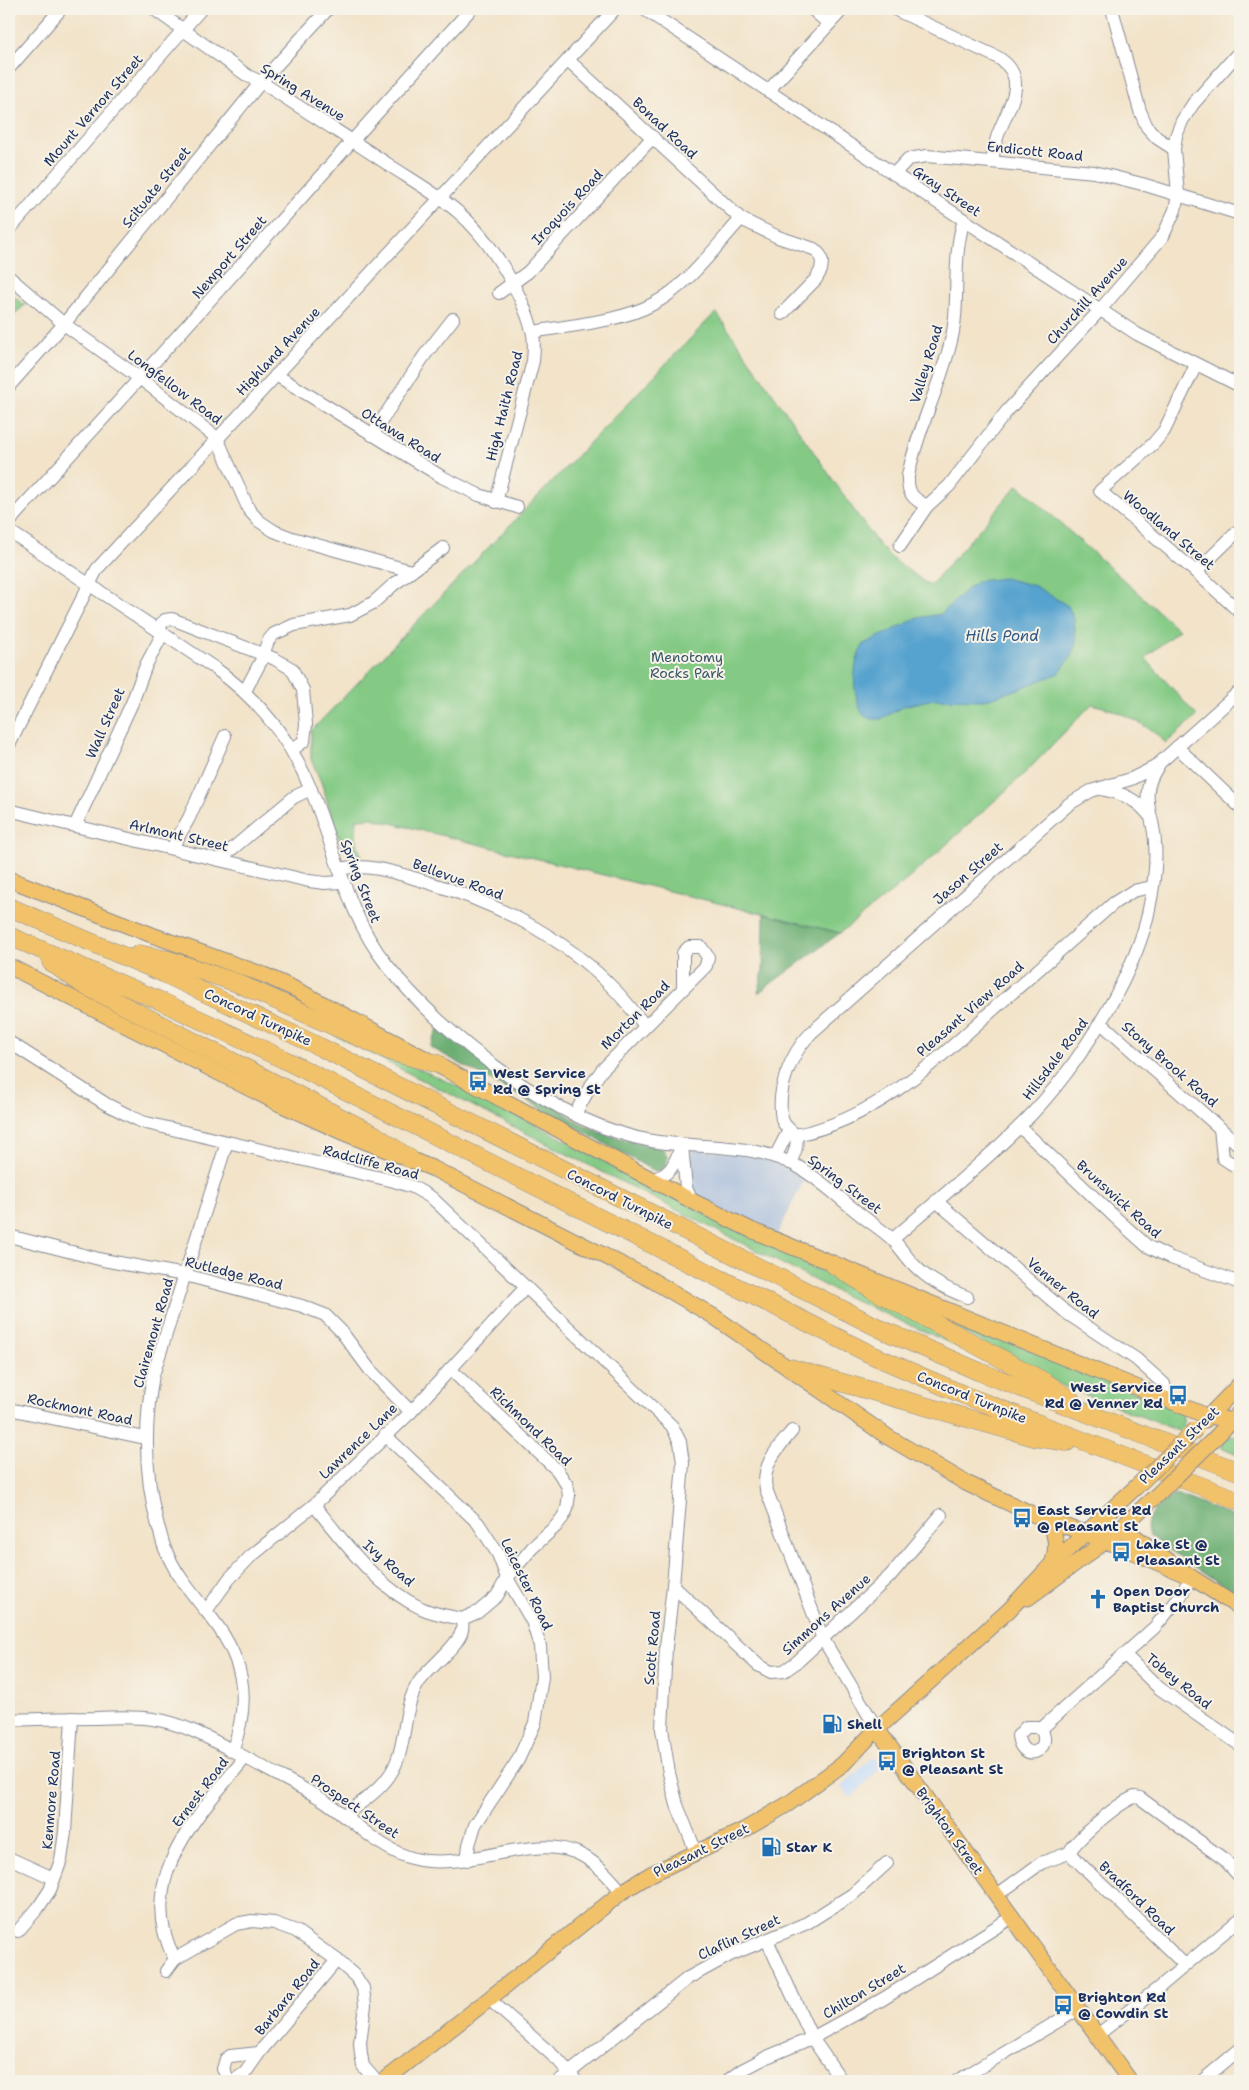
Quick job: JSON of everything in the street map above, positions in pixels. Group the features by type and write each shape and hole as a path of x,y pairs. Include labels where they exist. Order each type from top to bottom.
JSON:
{"highway":[{"name":"Concord Turnpike","path":"9,907 204,991 320,1046 870,1324 948,1359 1240,1472"},
{"path":"15,939 82,984 375,1135 410,1159"},
{"name":"Concord Turnpike","path":"15,939 158,1000 284,1059 870,1354 964,1395 1240,1501"},
{"path":"102,946 169,960 224,979 288,1004 392,1052 438,1064"},
{"path":"834,1265 872,1289 1045,1382 1097,1417"},
{"path":"790,1368 1034,1437 1097,1446"}],"main road":[{"path":"9,878 152,935 280,982 438,1064 692,1201 751,1230 1209,1416 1237,1419"},
{"path":"9,966 280,1104 342,1132 410,1159 467,1186 666,1287 713,1316 921,1457 981,1490 1045,1519 1091,1528 1112,1525 1121,1528 1160,1553 1191,1577 1240,1608"},
{"name":"Pleasant Street","path":"384,2081 489,2000 622,1892 651,1874 744,1830 788,1804 843,1764 877,1730 1009,1610 1052,1564 1136,1487 1240,1384"},
{"name":"Pleasant Street","path":"1009,1610 1051,1583 1106,1541 1237,1419"},
{"path":"1045,1519 1052,1527 1055,1541 1056,1552 1052,1564"},
{"path":"1091,1528 1106,1541 1191,1577"},
{"name":"Brighton Street","path":"877,1730 1130,2081"}],"street":[{"path":"9,68 61,9"},
{"name":"Spring Avenue","path":"154,9 248,76 261,82 440,198"},
{"name":"Mount Vernon Street","path":"9,230 201,9"},
{"name":"Scituate Street","path":"9,386 64,324 261,82 328,9"},
{"name":"Newport Street","path":"9,524 14,516 141,379 352,140 471,9"},
{"name":"Highland Avenue","path":"9,745 88,583 101,564 615,9"},
{"name":"Gray Street","path":"644,9 1147,341 1240,386"},
{"path":"812,9 829,24"},
{"path":"768,92 844,9"},
{"path":"894,9 997,57 1011,68 1016,85 1014,96 997,137 992,162"},
{"path":"1118,12 1140,111 1148,127 1157,138 1174,149"},
{"name":"Churchill Avenue","path":"900,546 927,506 949,486 1007,411 1100,310 1163,236 1176,210 1178,194 1174,149 1176,136 1182,121 1193,104 1240,51"},
{"name":"Bonad Road","path":"568,60 741,219 778,237 814,249 820,255 822,262 821,270 816,279 782,314"},
{"name":"Iroquois Road","path":"499,293 528,272 653,137"},
{"name":"Endicott Road","path":"894,174 908,159 917,156 1094,172 1178,194 1240,214"},
{"name":"High Haith Road","path":"440,198 459,213 481,236 512,284 533,332 533,361 496,502"},
{"path":"533,332 618,316 652,305 680,285 741,219"},
{"name":"Valley Road","path":"927,506 916,500 909,493 908,476 951,342 956,306 958,247 964,220"},
{"name":"Longfellow Road","path":"9,277 64,324 141,379 217,438 249,510 259,521 274,531 411,571"},
{"path":"372,435 420,362 453,318"},
{"name":"Woodland Street","path":"1196,365 1170,422 1161,436 1100,491 1240,612"},
{"name":"Ottawa Road","path":"276,375 442,477 496,502 517,507"},
{"path":"1196,572 1240,529"},
{"name":"Spring Street","path":"9,531 216,669 245,691 272,720 292,750 311,789 343,882 367,937 387,965 411,993 454,1033 491,1063 531,1090 602,1127 630,1136 682,1145 734,1148 775,1157 790,1163 812,1176 893,1239 922,1272 940,1285 967,1297"},
{"path":"245,691 264,655 270,638 280,630 294,625 350,615 373,603 442,548"},
{"path":"160,631 165,620 172,619 264,655 292,669 302,687 305,714 304,741 292,750"},
{"name":"Wall Street","path":"75,826 132,703 160,631"},
{"name":"Jason Street","path":"790,1163 796,1148 792,1132 783,1122 784,1084 794,1057 811,1033 1069,804 1096,789 1136,777 1159,764 1240,691"},
{"path":"172,848 188,818 225,736"},
{"path":"1177,747 1240,807"},
{"name":"Hillsdale Road","path":"893,1239 1020,1127 1057,1085 1101,1023 1124,979 1143,932 1152,887 1156,846 1149,815 1147,790 1159,764"},
{"path":"219,860 294,797 311,789"},
{"path":"1096,789 1111,791 1128,798 1142,807 1149,815"},
{"name":"Arlmont Street","path":"9,810 315,882 343,882"},
{"name":"Bellevue Road","path":"339,869 362,867 389,871 466,894 508,913 559,943 584,962 613,988 645,1026"},
{"name":"Pleasant View Road","path":"792,1132 817,1129 854,1115 897,1091 967,1034 1114,903 1134,891 1152,887"},
{"name":"Morton Road","path":"575,1114 599,1073 684,988"},
{"name":"Stony Brook Road","path":"1101,1023 1240,1146"},
{"name":"Radcliffe Road","path":"9,1042 81,1089 126,1115 159,1127 394,1181 420,1190 432,1198 672,1426 680,1442"},
{"name":"Brunswick Road","path":"1020,1127 1147,1246 1171,1258 1240,1283"},
{"name":"Stony Brook Road","path":"1220,1128 1223,1158 1232,1164 1240,1160"},
{"path":"775,1157 792,1132"},
{"name":"Clairemont Road","path":"226,1142 153,1375 146,1438 148,1475 155,1515 165,1550 180,1577 227,1641 239,1668 244,1690 242,1723 232,1751"},
{"path":"651,1179 662,1177 670,1171 682,1145"},
{"path":"682,1145 686,1188 692,1201"},
{"name":"Venner Road","path":"936,1201 1074,1318 1128,1353 1152,1372 1165,1386 1165,1398"},
{"name":"Rutledge Road","path":"9,1236 121,1264 185,1275 302,1306 325,1315 341,1331 370,1370 411,1412"},
{"name":"Lawrence Lane","path":"206,1611 229,1578 250,1557 314,1505 411,1412 526,1287"},
{"name":"Richmond Road","path":"450,1369 557,1470 567,1485 569,1500 563,1517 532,1548 508,1578 497,1596 478,1612 462,1619"},
{"name":"Rockmont Road","path":"9,1409 146,1438"},
{"name":"Brighton Street","path":"792,1431 768,1464 764,1480 770,1501 823,1639 877,1730"},
{"name":"Leicester Road","path":"385,1435 478,1523 498,1554 508,1578 532,1621 540,1646 542,1677 535,1723 525,1747 475,1826 467,1860"},
{"name":"Scott Road","path":"680,1442 683,1463 666,1647 662,1729 668,1773 696,1852"},
{"name":"Ivy Road","path":"314,1505 354,1554 391,1589 422,1609 462,1619"},
{"name":"Simmons Avenue","path":"673,1586 758,1665 771,1672 784,1671 823,1639 890,1576 941,1515"},
{"path":"1041,1729 1155,1627 1172,1608 1191,1577"},
{"path":"343,1816 373,1792 390,1775 399,1753 409,1699 420,1681 456,1642 462,1632 462,1619"},
{"name":"Tobey Road","path":"1125,1655 1159,1688 1240,1745"},
{"name":"Prospect Street","path":"9,1720 126,1717 163,1721 185,1728 232,1751 311,1794 386,1846 407,1857 440,1862 467,1860 531,1849 559,1848 581,1855 591,1861 622,1892"},
{"name":"Kenmore Road","path":"18,1931 38,1908 50,1890 61,1860 65,1832 72,1718"},
{"name":"Ernest Road","path":"176,1959 163,1931 160,1902 166,1872 190,1826 245,1758"},
{"path":"997,1895 1041,1863 1069,1853 1073,1845 1099,1822 1134,1797 1140,1798 1217,1854 1240,1877"},
{"name":"Bradford Road","path":"1069,1853 1185,1965"},
{"path":"9,1858 53,1878"},
{"name":"Claflin Street","path":"559,2081 573,2077 688,1978 730,1955 807,1922 853,1894 887,1863"},
{"name":"Chilton Street","path":"727,2081 742,2070 812,2038 883,1999 1012,1917"},
{"path":"1096,2036 1156,1990 1240,1919"},
{"path":"166,1971 176,1959 236,1924 252,1921 274,1923 296,1931 337,1960 356,1977 363,1988 365,2005 360,2054 364,2066 376,2081"},
{"path":"767,1940 812,2038 842,2081"},
{"name":"Barbara Road","path":"259,2053 337,1960"},
{"path":"489,2000 559,2061 573,2077"},
{"path":"957,2081 1078,2010"},
{"path":"1202,2081 1240,2049"}],"shaded area":[{"path":"692,1149 766,1160 806,1176 777,1235 714,1206 691,1192 689,1172"},
{"path":"879,1758 884,1764 851,1798 841,1787 871,1759"}],"green space":[{"path":"9,293 25,305 9,319"},
{"name":"Menotomy Rocks Park","path":"716,312 877,543 894,560 930,586 1018,485 1179,630 1145,658 1197,716 1166,743 1150,729 1132,719 1113,710 1092,704 1023,775 946,845 909,878 840,933 371,818 357,819 356,844 362,856 348,853 342,847 321,782 311,759 311,731"},
{"path":"764,914 840,933 758,993 763,972"},
{"path":"439,1027 578,1122 604,1134 663,1149 668,1157 666,1166 661,1170 654,1171 430,1047"},
{"path":"334,1035 375,1049 497,1104 728,1226 864,1289 966,1348 965,1350 843,1295"},
{"path":"931,1310 1182,1411 1184,1427 1179,1431 1065,1387 936,1318"},
{"path":"1240,1433 1240,1455 1221,1447 1228,1438"},
{"path":"1176,1494 1240,1519 1240,1597 1149,1536 1147,1528 1150,1516 1159,1506"}],"water":[{"name":"Hills Pond","path":"1004,578 1035,586 1068,606 1074,619 1076,643 1070,658 1059,673 984,700 934,699 904,706 881,719 872,719 864,716 855,690 855,670 864,644 918,618 941,614 968,588 979,581"}],"place":[{"name":"West Service Rd @ Spring St","path":"478,1081"},
{"name":"West Service Rd @ Venner Rd","path":"1178,1395"},
{"name":"East Service Rd @ Pleasant St","path":"1022,1518"},
{"name":"Lake St @ Pleasant St","path":"1121,1552"},
{"name":"Open Door Baptist Church","path":"1098,1599"},
{"name":"Shell","path":"832,1724"},
{"name":"Brighton St @ Pleasant St","path":"887,1761"},
{"name":"Star K","path":"771,1847"},
{"name":"Brighton Rd @ Cowdin St","path":"1063,2005"}]}
